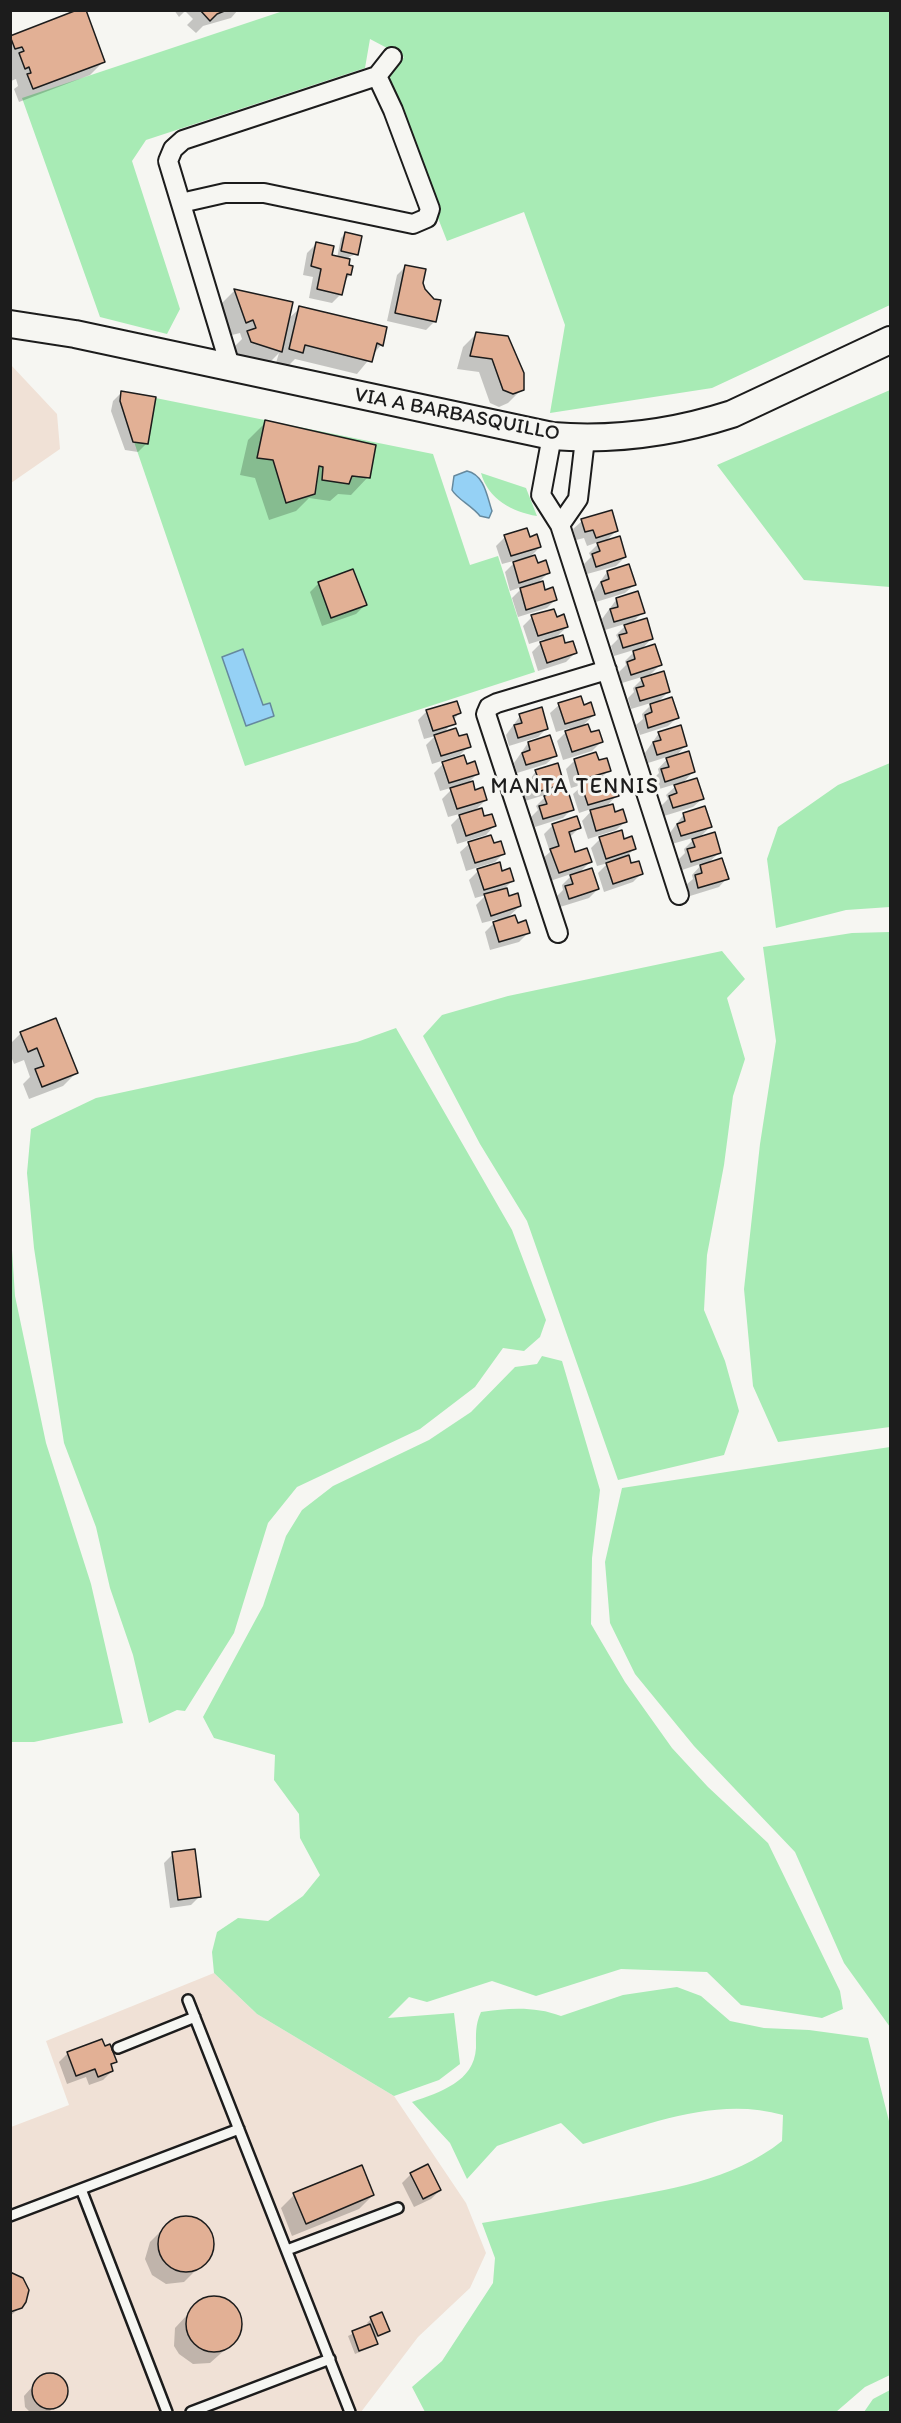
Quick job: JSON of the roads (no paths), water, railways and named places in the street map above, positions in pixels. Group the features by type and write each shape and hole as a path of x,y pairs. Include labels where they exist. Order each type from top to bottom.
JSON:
{"main road":[{"name":"VIA A BARBASQUILLO","path":"10,324 75,334 552,436 585,439 663,433 714,420 891,340"}],"street":[{"path":"231,369 168,160 173,149 183,140 376,76 392,57"},
{"path":"181,203 225,194 264,193 413,224 427,218 430,209 393,110 376,76"},
{"path":"552,436 542,495 560,525 679,895"},
{"path":"560,525 578,499 585,439"},
{"path":"558,933 486,714 489,707 497,703 607,670"}],"lane":[{"path":"188,2000 350,2412"},
{"path":"118,2048 195,2017"},
{"path":"10,2216 239,2129"},
{"path":"81,2189 167,2412"},
{"path":"287,2250 398,2208"},
{"path":"191,2412 330,2360"}],"water":[{"path":"467,471 473,473 482,482 492,511 489,518 480,516 452,490 454,476"},
{"path":"243,649 263,705 270,703 274,716 246,726 222,657"}],"district":[{"name":"MANTA TENNIS","path":"575,787"}]}
